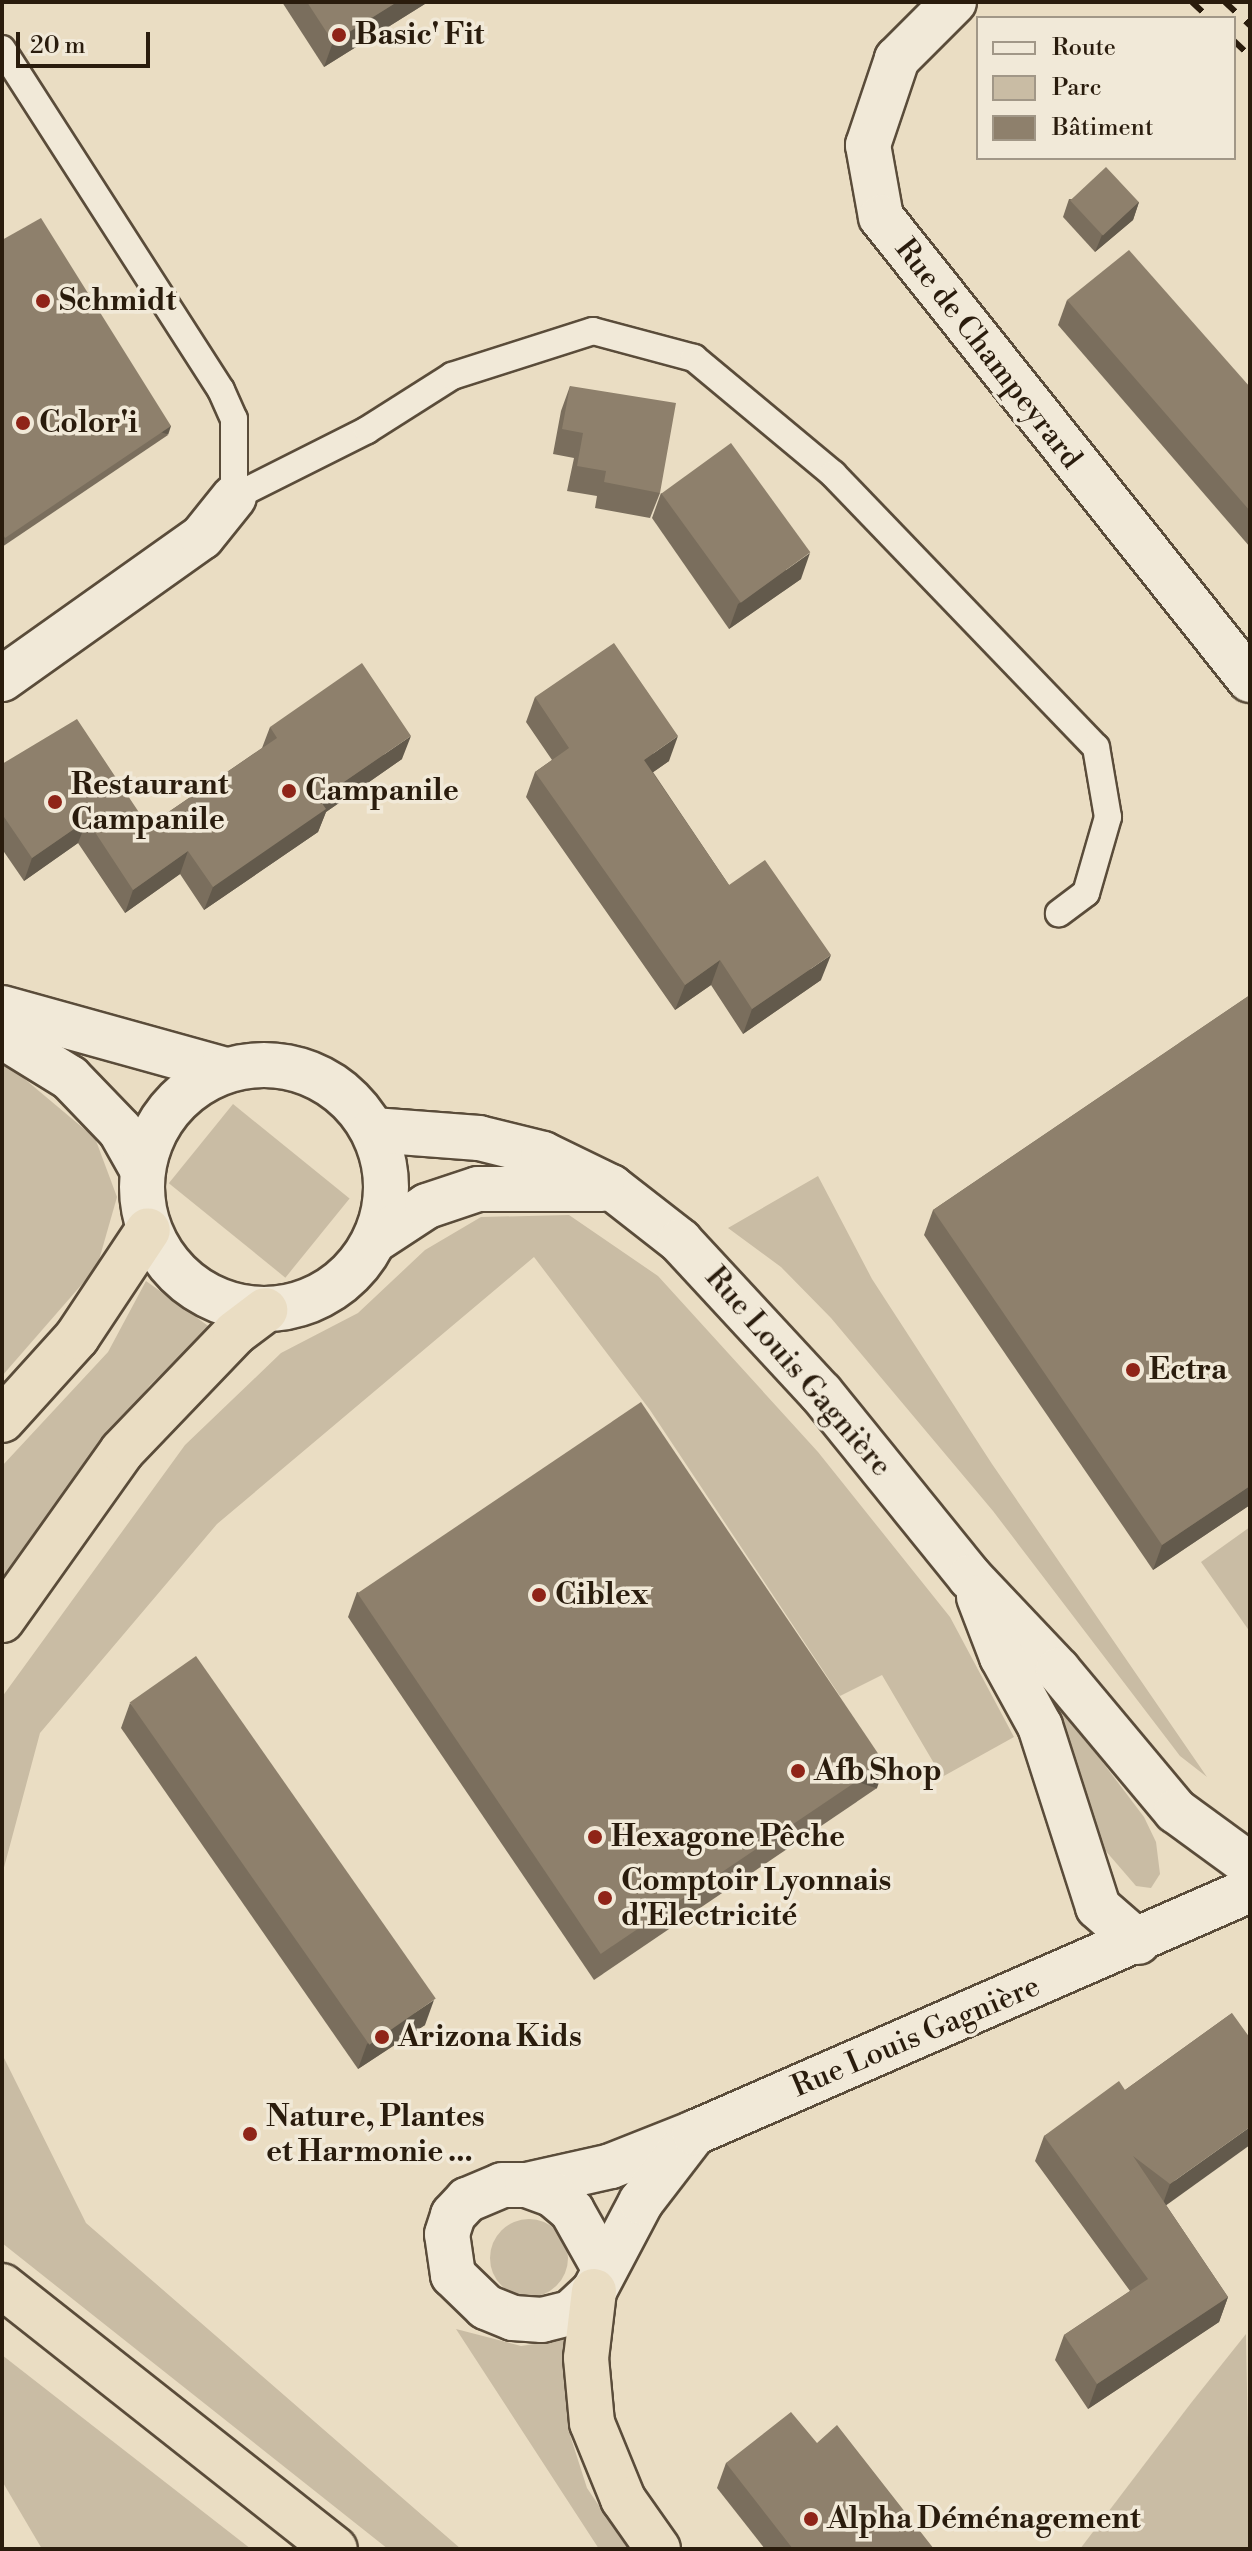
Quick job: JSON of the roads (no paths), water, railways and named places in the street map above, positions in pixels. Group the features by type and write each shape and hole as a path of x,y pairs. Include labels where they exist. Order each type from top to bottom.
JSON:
{"highway":[{"path":"2,1420 77,1337 148,1230"},
{"path":"2,1620 122,1451 235,1333 265,1310"},
{"path":"598,2279 586,2358 592,2423 623,2499 658,2549"},
{"path":"2,2286 335,2549"}],"street":[{"name":"Rue de Champeyrard","path":"946,10 897,59 868,145 881,217 1250,680"},
{"path":"2,650 192,515 234,497"},
{"path":"2,679 202,537 234,497"},
{"path":"2,1008 225,1070"},
{"path":"2,1036 70,1078 120,1130 142,1169"},
{"path":"259,1064 294,1067 326,1080 353,1102 373,1130 385,1166 386,1204 375,1240 356,1269 330,1291 299,1305 265,1310 228,1305 194,1288 167,1263 148,1230 141,1200 142,1169 151,1136 169,1108 194,1085 225,1070 259,1064"},
{"name":"Rue Louis Gagnière","path":"373,1130 492,1141 543,1154 641,1209 700,1260 821,1393 970,1577 1058,1670 1176,1811 1250,1865"},
{"path":"375,1240 427,1206 478,1189 608,1189"},
{"name":"Rue Louis Gagnière","path":"970,1577 1002,1657 1040,1726 1098,1907 1138,1942"},
{"name":"Rue Louis Gagnière","path":"694,2133 641,2202 598,2279 570,2313 542,2320 513,2318 486,2307 453,2275 447,2234 453,2215 479,2193 502,2185 527,2185 611,2166 1138,1942 1250,1890"},
{"path":"527,2185 552,2194 572,2211 598,2279"}],"lane":[{"path":"2,49 221,390 234,419 234,497 367,430 452,376 593,331 694,358 833,474 1096,747 1108,817 1086,893 1059,913"}],"railway":[{"path":"1192,2 1207,16"},
{"path":"1225,2 1250,25"},
{"path":"1236,43 1250,56"}],"place":[{"name":"Basic' Fit","path":"339,35"},
{"name":"Schmidt","path":"43,301"},
{"name":"Color'i","path":"23,423"},
{"name":"Campanile","path":"289,791"},
{"name":"Restaurant Campanile","path":"55,802"},
{"name":"Ectra","path":"1133,1370"},
{"name":"Ciblex","path":"539,1595"},
{"name":"Afb Shop","path":"798,1771"},
{"name":"Hexagone Pêche","path":"595,1837"},
{"name":"Comptoir Lyonnais d'Electricité","path":"605,1898"},
{"name":"Arizona Kids","path":"382,2037"},
{"name":"Nature, Plantes et Harmonie ...","path":"250,2134"},
{"name":"Alpha Déménagement","path":"811,2519"}]}
